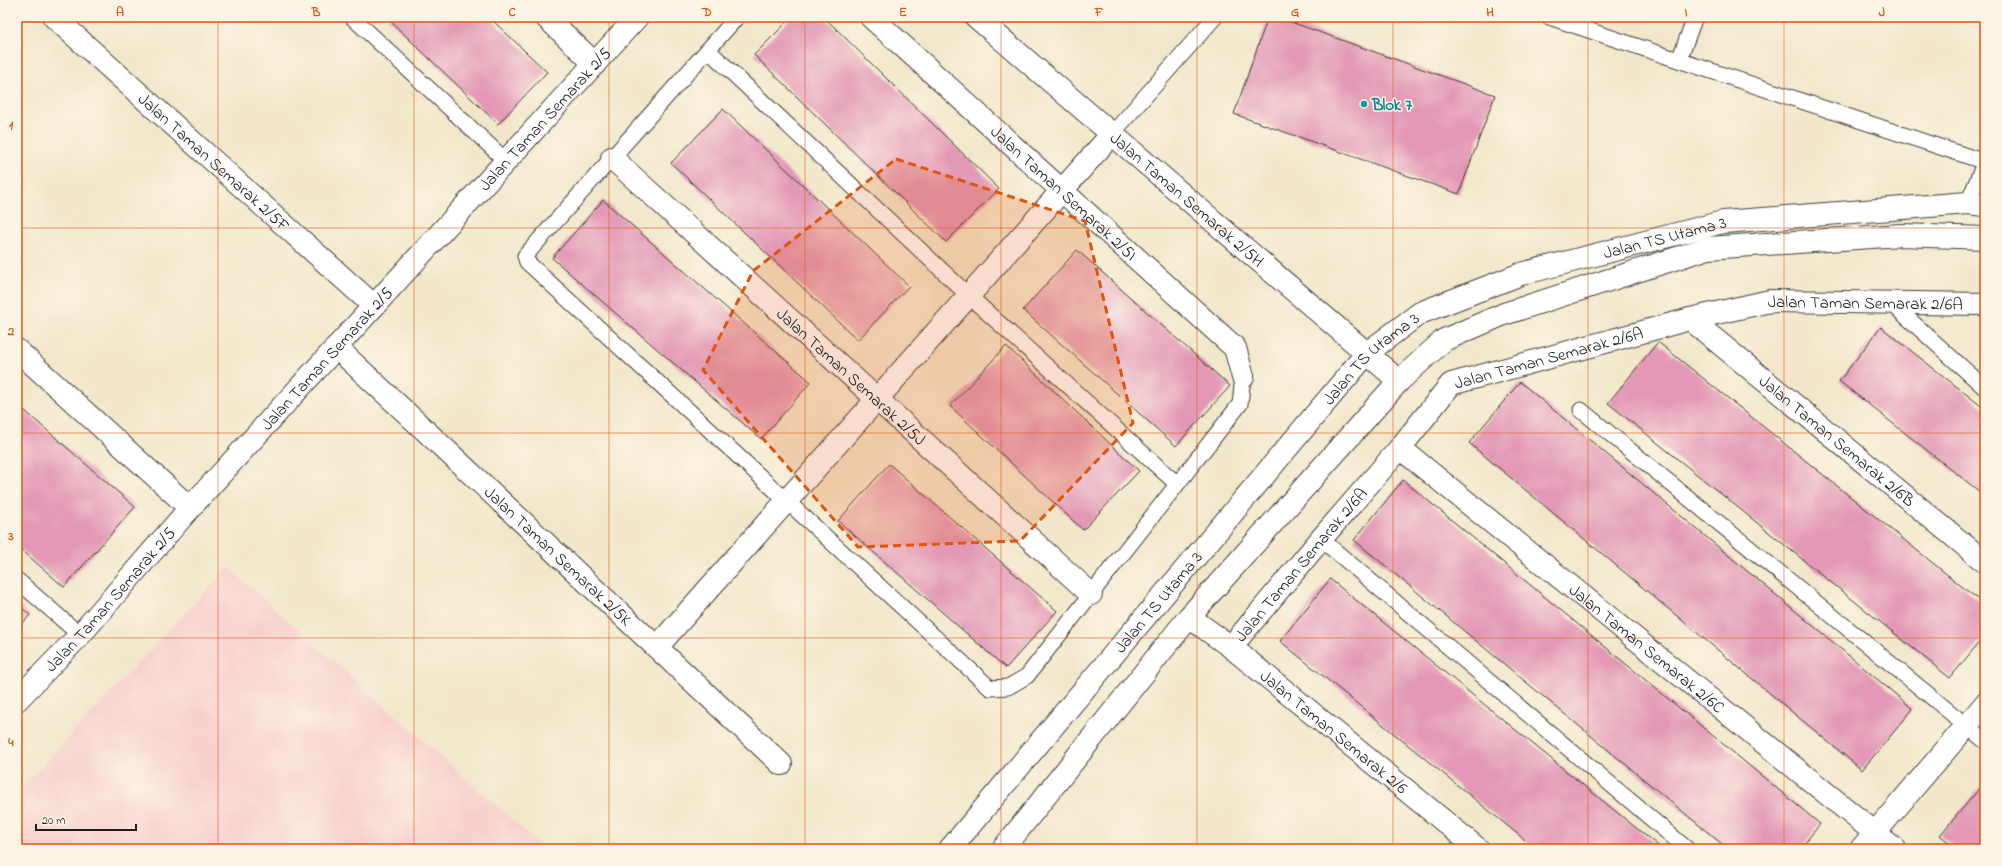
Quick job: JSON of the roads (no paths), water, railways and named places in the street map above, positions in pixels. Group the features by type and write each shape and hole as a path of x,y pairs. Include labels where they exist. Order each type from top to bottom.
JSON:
{"street":[{"name":"Jalan Taman Semarak 2/5F","path":"54,17 374,306"},
{"path":"546,17 594,64"},
{"name":"Jalan Taman Semarak 2/5","path":"17,700 80,635 190,508 637,17"},
{"name":"Jalan Taman Semarak 2/5I","path":"871,17 1234,348 1243,376"},
{"name":"Jalan Taman Semarak 2/5H","path":"976,17 1399,380"},
{"path":"657,647 1112,134"},
{"name":"Jalan Taman Semarak 2/5J","path":"612,158 876,400 1091,594"},
{"name":"Jalan TS Utama 3","path":"950,849 1367,353 1420,313 1521,274 1723,222 1977,204"},
{"name":"Jalan TS Utama 3","path":"1003,849 1189,617 1399,380 1444,340 1504,314 1708,248 1901,236 1985,238"},
{"name":"Jalan Taman Semarak 2/6A","path":"1231,647 1321,539 1400,448 1451,384 1690,319 1770,301 1985,304"},
{"name":"Jalan Taman Semarak 2/6B","path":"1690,319 1985,562"},
{"name":"Jalan Taman Semarak 2/5K","path":"336,347 781,764"},
{"path":"17,350 190,508"},
{"name":"Jalan Taman Semarak 2/6C","path":"1400,448 1895,849"},
{"name":"Jalan Taman Semarak 2/6","path":"1189,617 1231,647 1478,849"},
{"path":"1861,849 1985,704"}],"lane":[{"path":"352,17 506,161"},
{"path":"737,17 525,256 527,262 990,688 1008,687 1027,676 1240,404 1243,376"},
{"path":"1112,134 1215,17"},
{"path":"1549,17 1985,161 1977,204"},
{"path":"1680,60 1696,17"},
{"path":"708,50 969,296 1177,484"},
{"path":"1890,302 1985,388"},
{"path":"1581,410 1985,741"},
{"path":"1321,539 1687,849"},
{"path":"17,580 80,635"}],"place":[{"name":"Blok 7","path":"1364,104"}]}
